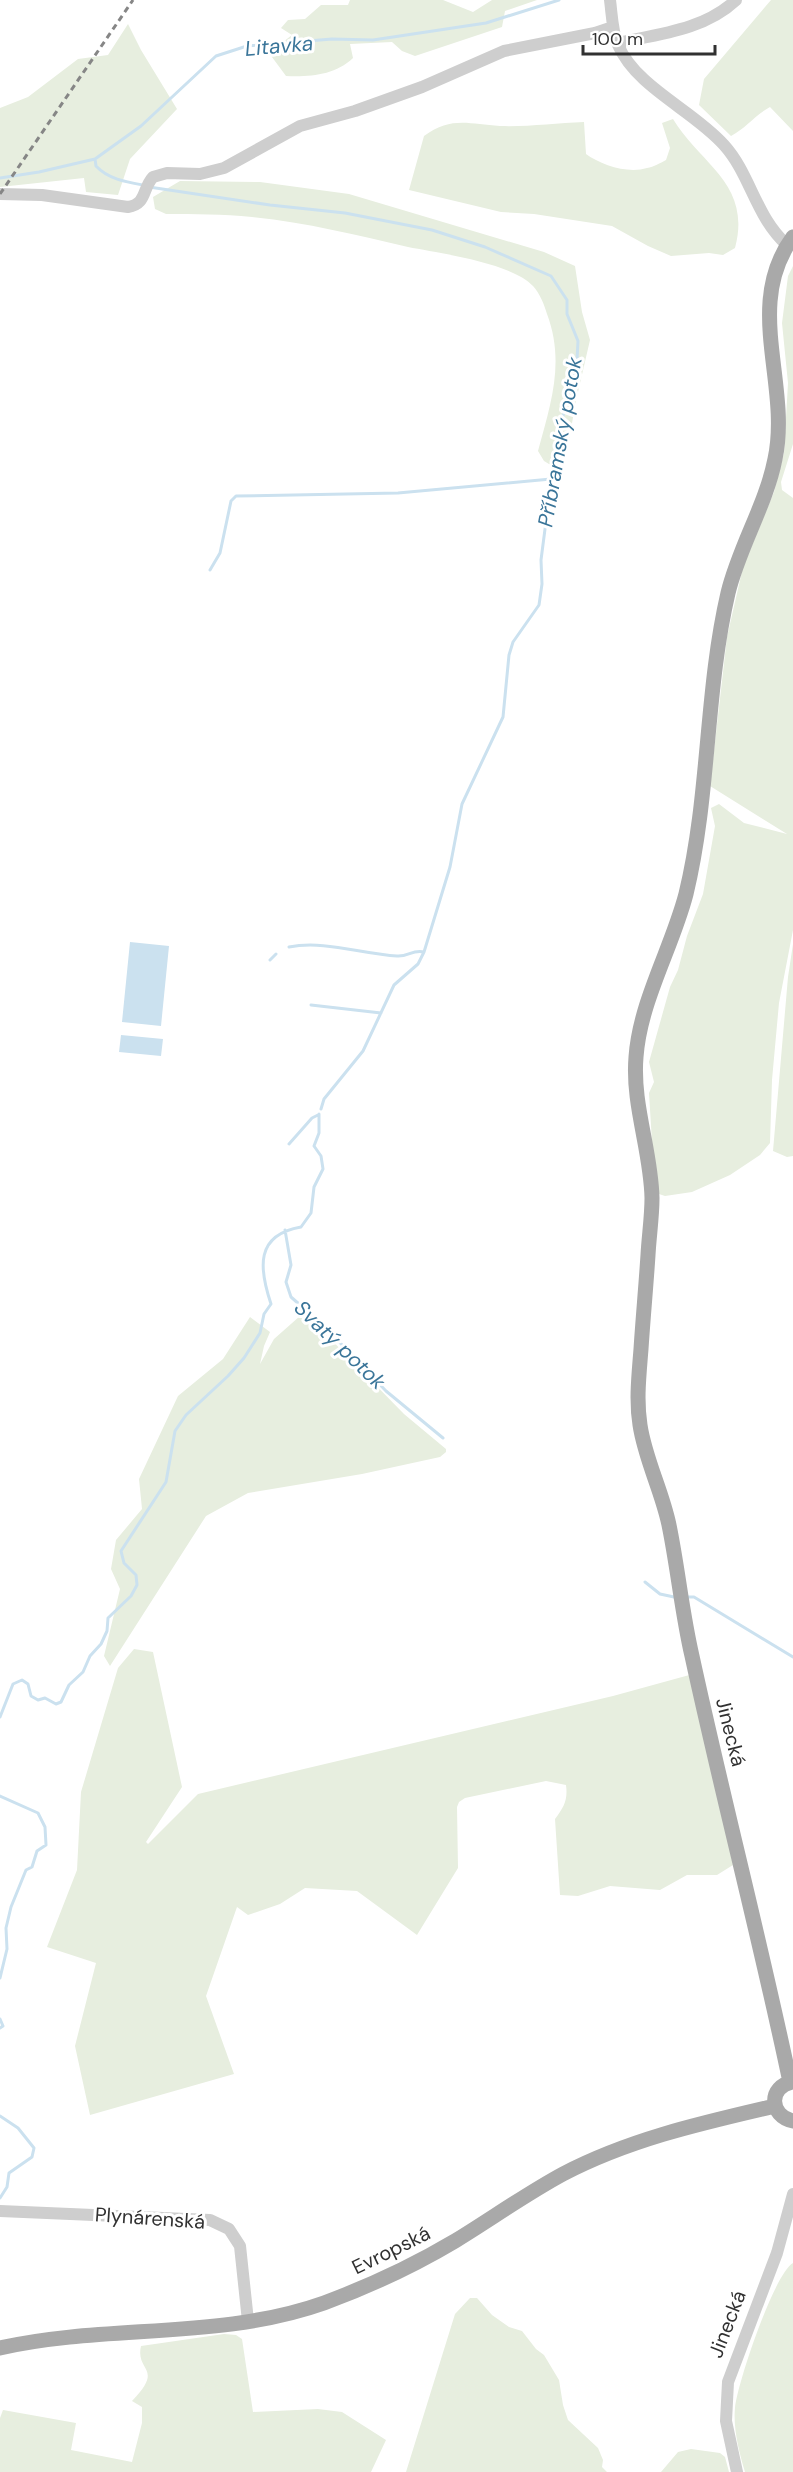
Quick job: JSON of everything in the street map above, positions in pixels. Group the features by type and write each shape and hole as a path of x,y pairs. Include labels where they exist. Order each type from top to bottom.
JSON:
{"main road":[{"name":"Jinecká","path":"790,241 777,267 770,293 768,333 777,406 777,453 770,481 729,590 719,639 694,852 686,892 642,1025 637,1049 637,1098 649,1161 652,1201 638,1392 640,1425 664,1505 692,1657 792,2082"},
{"path":"792,2082 782,2086 776,2092 775,2106 781,2116 793,2121"},
{"name":"Evropská","path":"0,2348 69,2338 248,2321 320,2304 378,2282 453,2242 562,2175 609,2151 667,2132 775,2106"}],"street":[{"path":"610,0 617,43 626,60 640,75 724,145 735,160 774,233 790,241"},
{"path":"617,43 685,29 707,20 736,0"},
{"path":"0,194 42,195 128,207 140,203 153,177 167,173 200,174 224,168 300,126 355,111 422,87 496,54 613,27"},
{"name":"Jinecká","path":"737,2472 726,2421 728,2382 777,2253 793,2194"},
{"name":"Plynárenská","path":"4,2211 189,2218 210,2220 219,2224 229,2229 240,2246 248,2321"}],"green space":[{"path":"350,0 443,0 473,12 492,0 537,0 505,11 502,27 415,56 402,51 392,42 350,44 353,58 338,68 313,75 286,76 269,53 292,35 281,28 288,20 305,19 321,5 348,5"},
{"path":"771,0 793,0 793,131 770,107 731,136 699,105 704,79"},
{"path":"128,24 177,109 130,159 118,195 86,192 84,178 0,187 0,108 28,97 78,59 108,55"},
{"path":"673,119 721,177 736,207 738,226 735,248 723,255 709,253 671,256 612,226 534,214 501,212 409,190 424,136 443,126 461,123 510,126 584,122 586,154 607,165 640,170 666,160 670,148 662,123"},
{"path":"180,181 260,182 349,194 544,252 575,266 582,312 590,340 568,448 559,470 544,461 538,451 554,382 555,349 552,332 540,296 523,278 474,260 311,226 241,216 166,214 155,209 153,197"},
{"path":"793,266 793,444 781,482 782,490 793,498 793,930 779,1003 772,1080 770,1143 760,1155 730,1175 692,1192 665,1196 659,1194 652,1142 649,1093 654,1082 649,1062 670,987 678,970 687,936 703,894 715,826 711,808 719,804 744,823 787,834 710,786 727,637 743,567 774,492 784,453 788,383 782,323 788,276"},
{"path":"793,944 793,1156 787,1157 773,1151 788,977"},
{"path":"300,1316 308,1316 404,1414 446,1449 446,1452 440,1457 362,1474 248,1493 206,1516 110,1666 104,1656 120,1589 111,1569 116,1540 142,1509 139,1479 178,1396 223,1359 250,1317 270,1332 260,1364 274,1339"},
{"path":"134,1649 153,1652 182,1787 146,1842 148,1844 198,1794 613,1696 693,1674 733,1865 717,1875 687,1875 660,1890 610,1886 578,1896 560,1895 555,1819 565,1803 566,1785 546,1781 465,1798 459,1802 457,1807 458,1868 417,1935 357,1891 305,1888 280,1904 248,1915 237,1907 206,1996 234,2074 90,2115 75,2046 96,1963 47,1947 77,1870 81,1792 118,1668"},
{"path":"793,2263 793,2472 745,2472 735,2424 737,2395 749,2354 767,2307 785,2271"},
{"path":"470,2298 477,2298 492,2315 509,2327 522,2331 536,2349 544,2355 559,2380 568,2420 598,2448 603,2460 602,2467 607,2472 406,2472 455,2314"},
{"path":"224,2334 236,2335 242,2339 253,2412 318,2409 342,2412 386,2440 371,2472 0,2472 0,2418 3,2410 76,2423 71,2450 132,2462 142,2423 142,2407 132,2401 142,2390 148,2376 140,2354 141,2346"},
{"path":"691,2449 720,2453 725,2457 729,2472 661,2472 678,2452"}],"water":[{"path":"130,942 169,946 161,1026 122,1022"},
{"path":"121,1035 163,1039 161,1056 119,1052"}],"waterway":[{"name":"Litavka","path":"0,178 95,159 141,126 216,56 247,46 332,39 373,40 486,23 559,0"},
{"name":"Příbramský potok","path":"95,159 96,166 106,174 143,185"},
{"name":"Příbramský potok","path":"149,187 270,205 345,213 432,230 485,247 551,276 567,300 567,314 578,341 577,360 556,444 541,560 542,584 539,605 513,642 509,655 503,717 462,804 450,867 424,952 418,964 394,985 363,1051 324,1099 321,1109"},
{"path":"210,570 220,553 231,501 236,496 398,493 551,479"},
{"path":"289,947 329,946 397,956 417,951 424,952"},
{"path":"270,960 276,954"},
{"path":"311,1005 381,1013"},
{"name":"Příbramský potok","path":"0,1717 13,1684 22,1680 28,1684 31,1696 38,1700 45,1698 56,1704 61,1702 69,1685 83,1672 90,1656 101,1644 107,1631 108,1618 131,1596 137,1585 136,1575 124,1563 121,1551 166,1482 175,1431 186,1415 244,1358 260,1333 264,1314 271,1304 263,1266 268,1245 275,1237 301,1227 311,1213 314,1187 323,1169 321,1156 314,1146 319,1133 319,1114"},
{"path":"289,1144 312,1118 318,1115"},
{"name":"Svatý potok","path":"285,1230 291,1265 286,1282 291,1297 324,1326 386,1391 443,1438"},
{"name":"Svatý potok","path":"645,1582 660,1594 674,1597"},
{"name":"Svatý potok","path":"686,1597 694,1597 793,1657"},
{"name":"Příbramský potok","path":"0,1796 38,1813 45,1827 46,1845 37,1851 32,1867 26,1870 11,1907 6,1928 7,1949 0,1978"},
{"name":"Příbramský potok","path":"0,2019 3,2026 0,2028"},
{"name":"Příbramský potok","path":"0,2116 18,2128 34,2148 32,2157 9,2173 7,2187 0,2198"}],"railway":[{"path":"0,194 133,0"}]}
